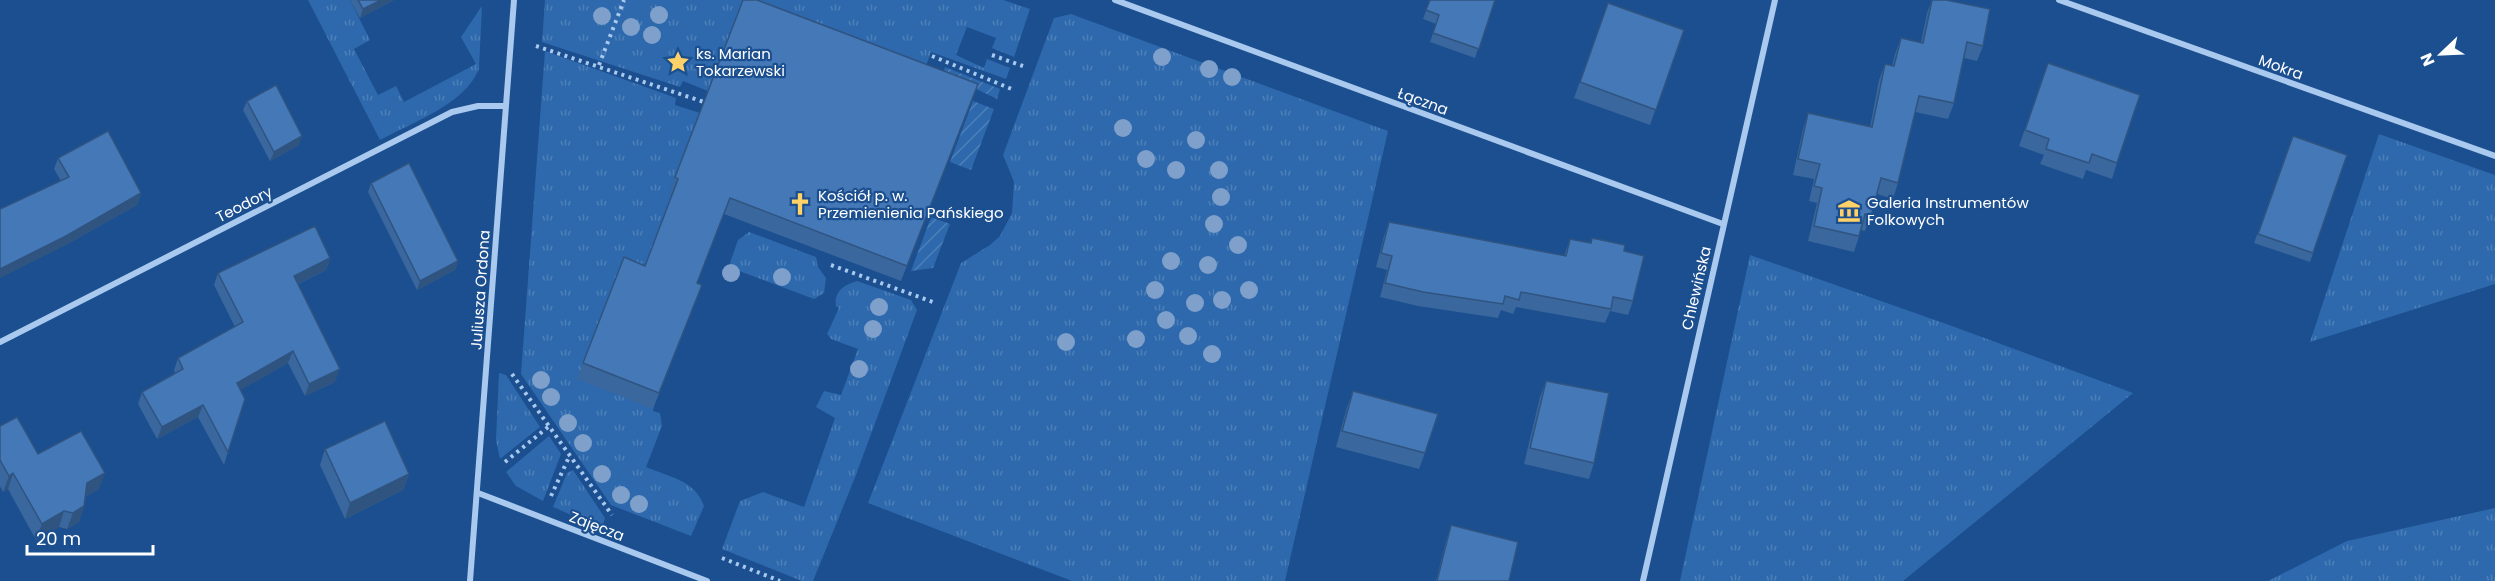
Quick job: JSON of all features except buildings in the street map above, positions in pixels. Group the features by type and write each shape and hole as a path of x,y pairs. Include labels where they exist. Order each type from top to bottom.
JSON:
{"street":[{"name":"Juliusza Ordona","path":"470,581 514,0"},
{"name":"Łączna","path":"1115,0 1723,224"},
{"name":"Chlewińska","path":"1643,581 1775,0"},
{"name":"Mokra","path":"2060,0 2495,156"},
{"name":"Teodory","path":"0,342 452,112 478,106 505,105"},
{"name":"Zajęcza","path":"478,493 706,581"}],"path":[{"path":"599,65 624,0"},
{"path":"532,56 533,44"},
{"path":"544,48 704,102"},
{"path":"992,55 1023,66"},
{"path":"932,56 1014,90"},
{"path":"831,265 933,302"},
{"path":"511,372 609,514 620,518"},
{"path":"478,483 548,427"},
{"path":"548,504 569,457"},
{"path":"716,556 780,581"}],"green space":[{"path":"308,0 350,0 370,40 354,49 378,95 396,86 404,102 476,64 461,37 482,6 479,69 472,82 450,103 380,140"},
{"path":"545,0 1003,0 1030,9 1014,57 992,48 996,38 967,27 956,55 984,68 987,59 1010,68 1006,79 931,52 921,80 739,12 708,91 683,81 680,87 542,42"},
{"path":"1071,14 1388,131 1285,581 1072,581 868,503 961,263 1000,236 1012,213 1014,182 1003,155 1054,18"},
{"path":"545,51 676,98 675,105 700,113 670,193 673,195 653,411 660,413 662,426 646,467 680,480 700,497 704,506 691,536 611,505 521,374"},
{"path":"945,67 1000,89 997,99 943,73"},
{"path":"973,101 994,109 971,170 950,162"},
{"path":"2379,134 2495,175 2495,284 2310,342"},
{"path":"931,217 950,224 933,268 911,271"},
{"path":"749,232 816,257 818,267 826,278 824,293 814,299 734,269 730,263 738,240"},
{"path":"1750,255 2133,393 1903,581 1680,581"},
{"path":"857,281 911,300 917,310 854,480 813,581 802,581 722,549 740,501 763,492 804,507 835,418 816,407 824,391 841,395 858,349 831,339 827,334 839,308 836,306 838,293 848,284"},
{"path":"499,373 506,375 540,427 500,459 496,440"},
{"path":"549,436 561,454 543,501 516,486 506,472"},
{"path":"573,470 605,518 602,528 553,507 567,473"},
{"path":"2495,508 2495,581 2268,581 2347,541"}],"place":[{"name":"ks. Marian Tokarzewski","path":"678,62"},
{"name":"Kościół p. w. Przemienienia Pańskiego","path":"800,204"},
{"name":"Galeria Instrumentów Folkowych","path":"1849,211"}]}
